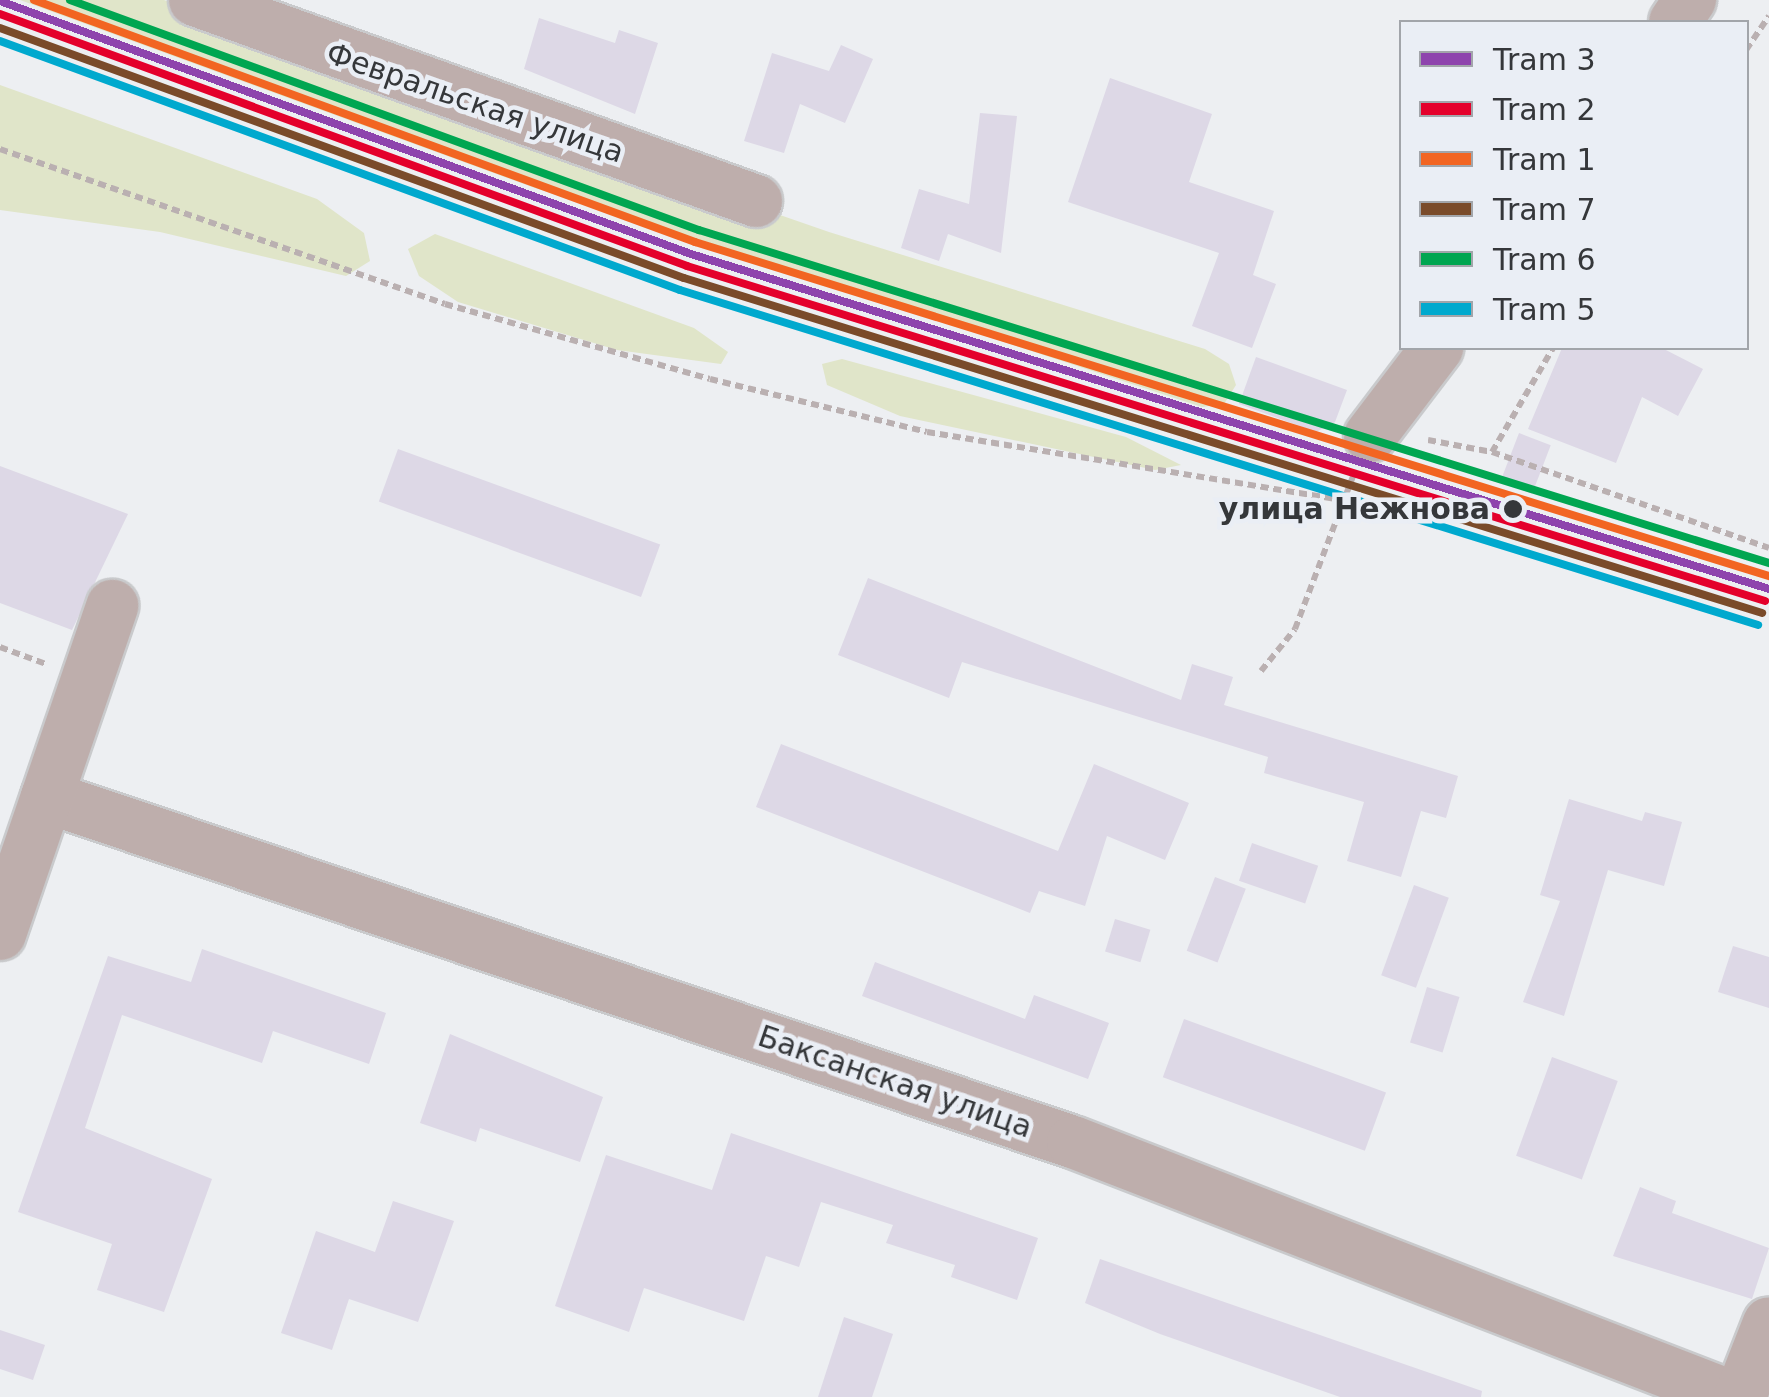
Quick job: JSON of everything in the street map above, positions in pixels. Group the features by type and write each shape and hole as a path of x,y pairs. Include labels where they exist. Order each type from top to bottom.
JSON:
{"street":[{"name":"Февральская улица","path":"195,0 756,201"},
{"path":"1370,436 1435,350"},
{"path":"0,934 112,606"},
{"name":"Баксанская улица","path":"48,797 1073,1142 1732,1397"},
{"path":"1740,1397 1769,1324"}],"path":[{"path":"1749,46 1769,16"},
{"path":"0,149 445,304 710,379 946,436 1340,500"},
{"path":"1492,452 1552,350"},
{"path":"1261,671 1295,629 1340,500 1370,436 1492,452 1769,548"}],"green space":[{"path":"20,0 164,0 829,232 1205,349 1229,364 1236,385 1224,404 1202,407 532,187"},
{"path":"0,85 317,199 364,233 370,261 346,276 160,232 0,210"},
{"path":"435,234 694,328 728,352 721,364 617,350 458,302 419,276 408,249"},
{"path":"842,359 1126,437 1181,465 1155,470 900,416 827,385 822,364"}],"building":[{"path":"539,18 615,43 619,30 658,43 635,114 524,69"},
{"path":"841,45 873,59 845,123 800,104 784,153 744,141 772,53 829,71"},
{"path":"1110,78 1212,114 1189,182 1274,211 1253,275 1276,284 1252,348 1192,326 1219,253 1068,202"},
{"path":"980,113 1017,116 1001,253 948,234 939,261 901,248 919,189 969,204"},
{"path":"1561,350 1666,350 1703,369 1678,416 1642,397 1616,463 1528,429"},
{"path":"1256,357 1347,390 1335,422 1316,432 1239,404"},
{"path":"1519,433 1551,445 1532,494 1500,482"},
{"path":"398,449 660,544 641,597 379,502"},
{"path":"0,466 128,514 72,630 0,603"},
{"path":"868,578 1181,700 1192,664 1233,677 1224,705 1458,776 1446,818 1421,811 1401,877 1347,861 1364,802 1264,773 1268,757 962,662 949,698 838,655"},
{"path":"781,744 1058,851 1094,764 1189,803 1165,860 1107,836 1085,906 1039,891 1030,913 756,807"},
{"path":"1569,799 1642,821 1645,812 1682,822 1664,886 1608,870 1564,1016 1523,1002 1560,901 1540,895"},
{"path":"1252,843 1318,866 1305,904 1239,881"},
{"path":"1215,877 1246,889 1217,963 1187,951"},
{"path":"1414,885 1449,898 1416,988 1381,975"},
{"path":"1115,919 1150,930 1140,962 1105,952"},
{"path":"1733,946 1769,957 1769,1008 1718,992"},
{"path":"202,949 386,1013 369,1064 273,1031 262,1063 122,1015 85,1128 212,1179 164,1312 97,1290 112,1244 18,1212 108,956 191,982"},
{"path":"875,962 1025,1019 1034,995 1109,1023 1088,1079 862,996"},
{"path":"1427,987 1460,997 1443,1052 1410,1042"},
{"path":"1184,1019 1386,1093 1365,1151 1163,1077"},
{"path":"450,1034 603,1097 580,1162 480,1128 476,1142 420,1123"},
{"path":"1552,1057 1618,1081 1582,1180 1516,1156"},
{"path":"731,1133 1038,1238 1017,1300 951,1277 955,1265 886,1243 893,1225 821,1202 799,1267 766,1256 744,1321 644,1288 629,1332 555,1306 606,1155 712,1190"},
{"path":"1640,1187 1676,1201 1672,1213 1769,1248 1752,1299 1613,1256"},
{"path":"393,1201 454,1221 418,1322 349,1299 332,1350 281,1333 316,1231 375,1252"},
{"path":"1100,1259 1482,1391 1481,1397 1340,1397 1160,1334 1085,1303"},
{"path":"844,1317 893,1334 872,1397 818,1397"},
{"path":"0,1330 45,1345 33,1380 0,1369"}],"tram line":[{"name":"1","path":"34,0 695,242 1769,576"},
{"name":"6","path":"70,0 699,230 1769,563"},
{"name":"3","path":"0,1 691,254 1769,589"},
{"name":"2","path":"0,14 687,266 1765,601"},
{"name":"7","path":"0,28 684,278 1762,613"},
{"name":"5","path":"0,41 680,290 1758,625"}],"place":[{"name":"улица Нежнова","path":"1513,509"}]}
